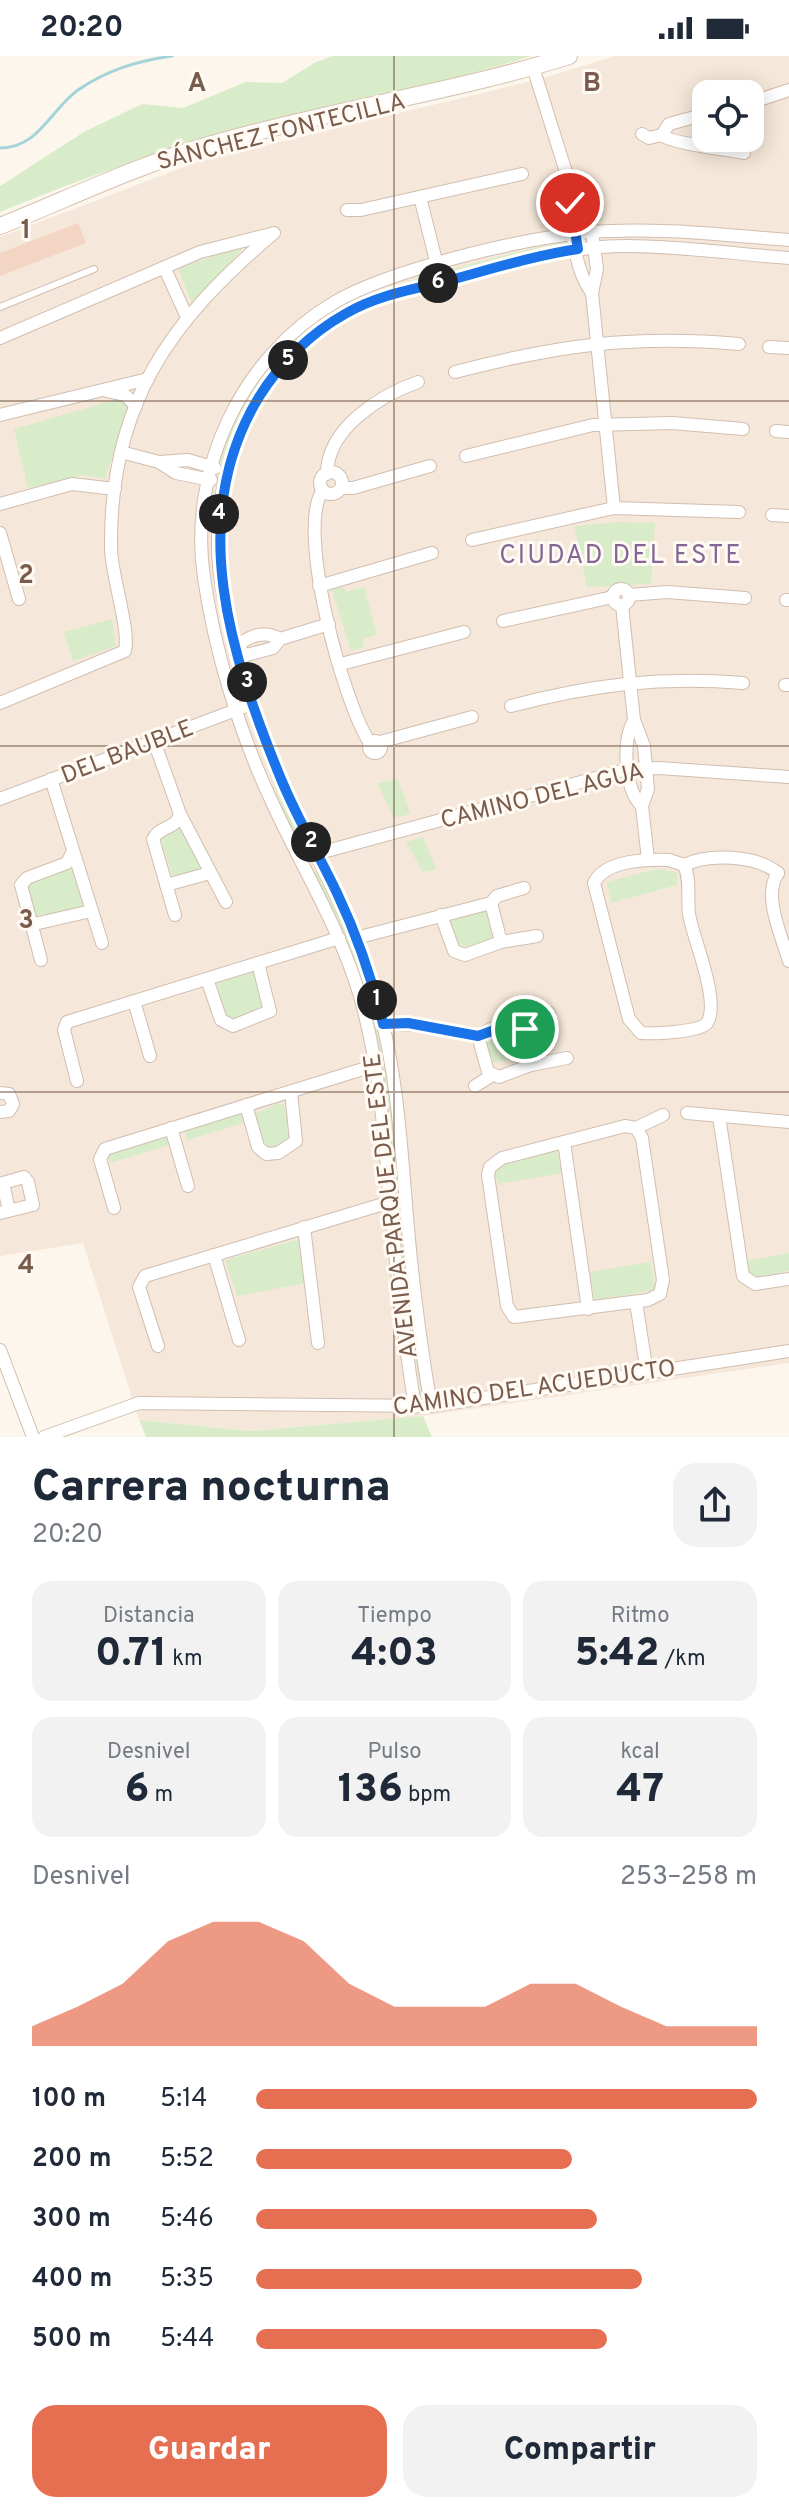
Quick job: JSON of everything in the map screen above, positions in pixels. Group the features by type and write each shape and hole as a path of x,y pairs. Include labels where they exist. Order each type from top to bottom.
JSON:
{"street":[{"name":"SÁNCHEZ FONTECILLA","path":"0,226 120,175 192,150 569,56"},
{"path":"533,67 571,188 581,273 592,293"},
{"path":"764,98 789,90"},
{"path":"662,135 665,126 692,118"},
{"path":"642,134 649,138 662,135 674,142 692,142"},
{"path":"347,210 522,174"},
{"path":"571,188 587,214 595,248 597,269 592,293 614,508"},
{"path":"420,197 437,265"},
{"name":"AVENIDA PARQUE DEL ESTE","path":"415,1407 376,1065 359,994 339,938 264,784 237,709 203,565 201,532 211,465 222,432 244,390 269,357 295,331 331,304 360,289 519,243 592,232 662,231 789,240"},
{"path":"0,338 200,252 274,233 186,315 148,379 136,406 121,452 115,489 112,560 125,651 0,703"},
{"name":"AVENIDA PARQUE DEL ESTE","path":"431,1406 410,1250 399,1106 383,1024 356,938 282,782 237,649 218,558 219,518 225,478 240,431 263,391 287,361 329,324 379,298 519,261 578,249 626,246 789,258"},
{"path":"165,269 186,315"},
{"path":"455,372 548,348 597,342 658,339 739,344"},
{"path":"769,347 789,348"},
{"path":"0,415 148,379"},
{"path":"418,382 382,399 359,416 333,450 327,474 321,481 323,490 316,507 313,530 319,586 360,725 375,743 472,717"},
{"path":"107,391 125,395 136,406"},
{"path":"466,456 559,431 605,424 672,423 743,429"},
{"path":"121,452 159,462 176,473 207,480 225,478"},
{"path":"159,462 180,459 211,465 225,478"},
{"path":"323,490 335,494 342,488 430,466"},
{"path":"327,474 339,476 342,488"},
{"path":"0,504 72,484 115,489"},
{"path":"472,540 614,508 739,512"},
{"path":"772,515 789,516"},
{"path":"0,533 19,599"},
{"path":"319,586 432,553"},
{"path":"503,621 667,592 745,598"},
{"path":"621,599 634,720 643,738 648,795 642,806"},
{"path":"222,652 237,649 251,655 273,648 280,639 329,624"},
{"path":"341,664 464,632"},
{"path":"511,706 584,687 689,678 743,683"},
{"name":"DEL BAUBLE","path":"0,799 254,703"},
{"path":"634,720 627,736 629,769 632,792 642,806 648,860"},
{"path":"154,741 180,814 226,902"},
{"name":"CAMINO DEL AGUA","path":"300,858 629,769 789,777"},
{"path":"51,779 102,943"},
{"path":"175,915 153,839 156,833 175,824 180,814"},
{"path":"41,960 21,885 27,878 67,863 72,853"},
{"path":"684,865 689,916 710,997 706,1023 692,1031 637,1031 629,1019 594,888 596,878 608,869 648,860 673,860 684,865 700,859 760,863 783,870 772,885 789,961"},
{"path":"166,885 210,873"},
{"path":"356,938 491,903 497,896 524,888"},
{"path":"491,903 501,942"},
{"path":"30,925 91,911"},
{"path":"441,915 453,949 459,955 501,942 537,936"},
{"path":"77,1081 65,1025 339,938"},
{"path":"207,979 221,1020 233,1026 270,1011 258,963"},
{"path":"134,1001 150,1056"},
{"path":"383,1024 408,1023 478,1036 493,1028 521,1025 549,1013"},
{"path":"521,1025 526,1032 531,1065"},
{"path":"478,1036 491,1076"},
{"path":"475,1086 491,1076 523,1071 531,1065 567,1058"},
{"path":"114,1208 100,1159 103,1151 376,1065"},
{"path":"246,1105 260,1150 266,1154 278,1153 296,1141 291,1092"},
{"path":"0,1093 9,1094 13,1104 9,1111 0,1112"},
{"path":"687,1113 789,1122"},
{"path":"636,1128 641,1134 663,1285 657,1297 521,1318 509,1312 488,1175 497,1160 625,1126 636,1128 663,1115"},
{"path":"719,1116 743,1276 755,1284 789,1279"},
{"path":"171,1128 188,1186"},
{"path":"564,1142 588,1309"},
{"path":"158,1346 140,1290 140,1280 390,1202"},
{"path":"304,1227 318,1343"},
{"path":"214,1255 239,1340"},
{"path":"636,1302 647,1373"},
{"path":"0,1350 33,1437"},
{"name":"CAMINO DEL ACUEDUCTO","path":"44,1437 117,1409 155,1402 431,1406 789,1351"}],"lane":[{"path":"0,307 94,269"}],"shaded area":[{"path":"615,56 789,56 789,1363 423,1416 250,1431 139,1420 83,1243 0,1256 0,237 197,162 540,79"}],"green space":[{"path":"333,56 532,56 171,150 97,174 0,212 0,186 84,132 142,104 183,108 246,82 282,83 316,62"},
{"path":"573,240 576,245 409,285 297,345 222,464 218,463 231,426 250,391 271,363 316,322 368,295 397,285"},
{"path":"246,245 192,304 178,268"},
{"path":"122,398 130,404 105,479 83,475 28,488 14,429"},
{"path":"655,523 651,584 587,587 574,526"},
{"path":"343,587 346,592 364,587 377,635 363,639 364,647 351,651 332,590"},
{"path":"112,619 116,646 73,661 64,632"},
{"path":"251,724 278,791 307,845 305,851 290,828"},
{"path":"398,779 410,814 394,818 377,783"},
{"path":"181,828 201,870 173,877 160,837"},
{"path":"423,837 436,869 423,872 406,842"},
{"path":"67,867 73,870 83,903 80,908 32,917 26,883"},
{"path":"317,869 342,919 361,968 375,1018 391,1119 421,1396 398,1238 391,1122 374,1031 351,955 314,873"},
{"path":"657,869 677,872 677,885 611,903 607,882"},
{"path":"487,907 496,934 493,940 468,947 460,945 449,918"},
{"path":"254,971 264,1010 234,1021 225,1017 217,983"},
{"path":"520,1032 523,1034 524,1056 491,1063 485,1040"},
{"path":"279,1103 284,1105 290,1137 286,1146 263,1149 254,1114"},
{"path":"243,1112 246,1122 188,1140 184,1129"},
{"path":"165,1134 169,1145 110,1163 107,1154"},
{"path":"557,1151 563,1173 498,1184 494,1170 498,1163"},
{"path":"300,1239 306,1283 237,1296 225,1260"},
{"path":"789,1253 789,1271 750,1279 747,1261"},
{"path":"651,1262 655,1290 595,1300 590,1272"},
{"path":"423,1416 432,1437 146,1437 139,1420 250,1431"}],"building":[{"path":"78,223 86,243 0,276 0,253"}],"waterway":[{"path":"0,148 25,142 35,135 68,98 100,77 135,64 172,56"}],"district":[{"name":"CIUDAD DEL ESTE","path":"621,554"}],"route":[{"path":"525,1029 511,1024 489,1029 478,1036 408,1023 383,1024 356,938 282,782 262,730 224,598 218,558 219,518 228,466 244,424 275,374 314,335 345,314 379,298 519,261 578,249 570,203"}]}
